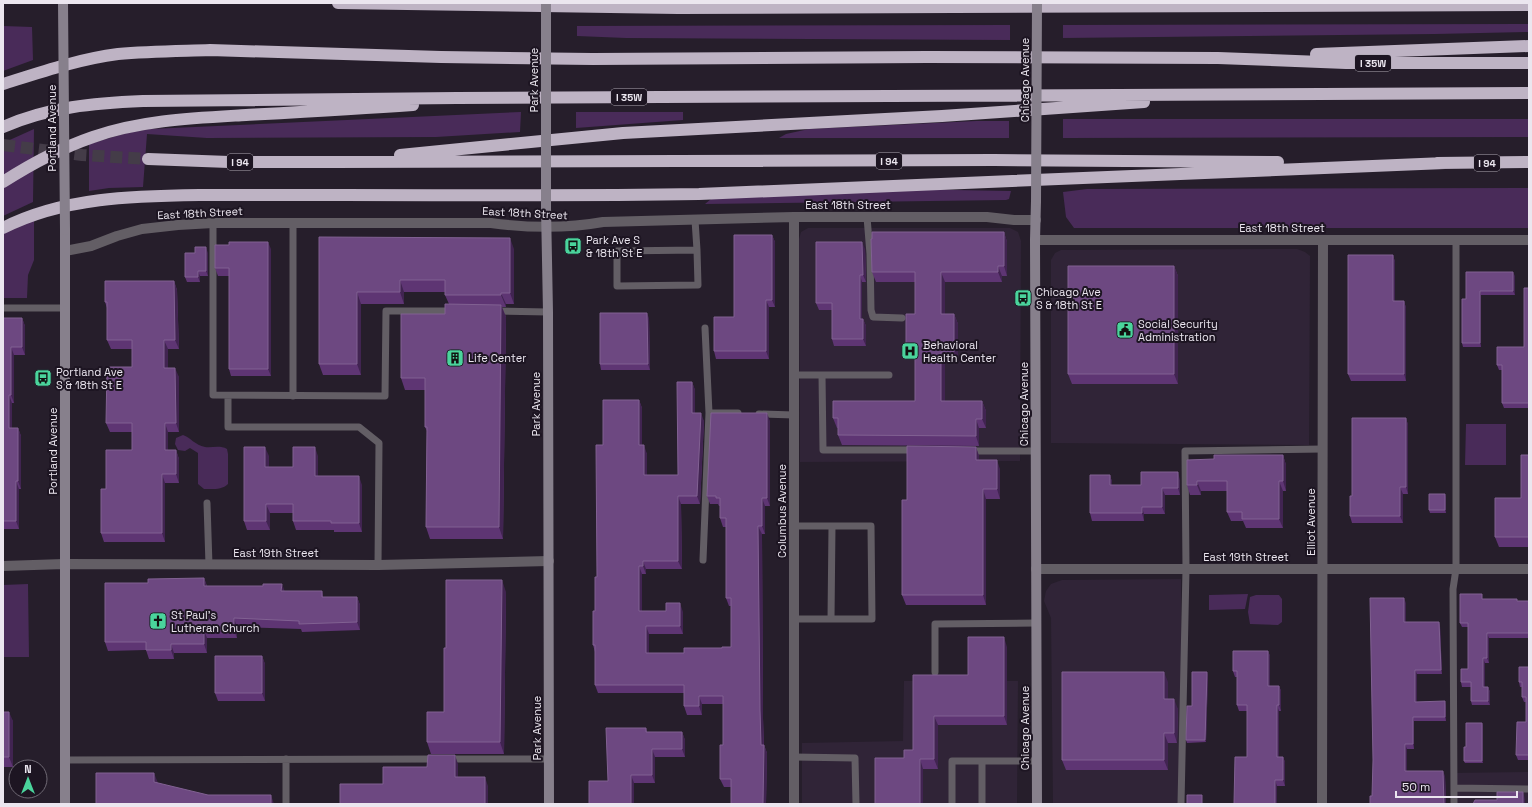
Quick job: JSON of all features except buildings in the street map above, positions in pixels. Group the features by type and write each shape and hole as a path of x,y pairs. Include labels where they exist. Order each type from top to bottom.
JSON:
{"highway":[{"path":"338,3 678,8 1529,5"},
{"path":"606,3 678,8"},
{"path":"1052,7 1142,3"},
{"path":"1218,58 1529,46"},
{"name":"I 35W","path":"3,84 54,68 98,58 119,54 176,50 441,57 593,59 927,57 1218,58 1346,63 1529,63"},
{"name":"I 35W","path":"3,127 46,112 84,105 120,102 520,98 1529,93"},
{"path":"333,162 623,133 942,116 1259,94"},
{"path":"3,182 72,145 94,137 145,124 199,118 364,109 520,98"},
{"name":"I 94","path":"148,159 229,162 1002,160 1445,163 1529,162"},
{"path":"3,228 28,217 61,207 111,199 142,197 275,195 612,196 699,194 1445,163"}],"street":[{"name":"Portland Avenue","path":"63,3 65,230 65,804"},
{"name":"Park Avenue","path":"546,3 549,804"},
{"name":"Chicago Avenue","path":"1037,3 1035,240 1037,804"},
{"name":"East 18th Street","path":"65,251 91,246 117,236 142,229 213,223 491,223 517,226 577,227 602,222 794,217 987,217 1014,220 1036,220"},
{"name":"Columbus Avenue","path":"794,217 794,804"},
{"name":"East 18th Street","path":"1035,240 1529,240"},
{"name":"Elliot Avenue","path":"1322,804 1324,240"},
{"name":"East 19th Street","path":"3,566 64,564 378,564 549,561"},
{"name":"East 19th Street","path":"1036,569 1529,569"}],"lane":[{"path":"867,217 870,254 871,310 873,317 902,318"},
{"path":"694,220 697,250 698,285 617,286 617,251 697,250"},
{"path":"293,222 293,396"},
{"path":"213,223 213,395 385,396 386,311 462,311"},
{"path":"1454,804 1453,589 1456,569 1456,240"},
{"path":"3,308 65,308"},
{"path":"484,311 548,312"},
{"path":"703,560 709,412 705,328"},
{"path":"794,375 890,375"},
{"path":"822,375 823,450 926,450"},
{"path":"228,396 228,427 359,427 379,443 378,564"},
{"path":"709,412 794,415"},
{"path":"1181,804 1186,569 1185,451 1323,449"},
{"path":"958,450 1036,451"},
{"path":"207,503 209,564"},
{"path":"794,526 871,526 872,619 794,619"},
{"path":"831,619 832,526"},
{"path":"935,672 934,624 1036,623"},
{"path":"794,757 855,758 856,804"},
{"path":"286,759 286,804"},
{"path":"65,760 549,759"},
{"path":"952,804 952,761 1037,761"},
{"path":"982,761 982,804"},
{"path":"1454,788 1529,789"}],"shaded area":[{"path":"1529,24 1529,32 1063,38 1063,25"},
{"path":"1010,25 1010,40 626,38 577,36 577,26"},
{"path":"3,26 32,27 33,60 3,71"},
{"path":"521,112 520,132 436,137 207,138 147,134 143,187 109,188 89,191 89,144 127,133 150,129"},
{"path":"576,112 683,112 683,120 576,128"},
{"path":"1063,119 1529,119 1529,137 1063,138"},
{"path":"976,121 1009,121 1009,138 779,138 786,134 809,129"},
{"path":"34,129 33,202 3,216 3,143"},
{"path":"1529,188 1529,228 1074,228 1066,217 1063,192 1087,189"},
{"path":"896,189 1011,191 1009,199 1006,200 705,204 711,199"},
{"path":"34,220 34,260 28,275 27,298 3,298 3,233"},
{"name":"Behavioral Health Center","path":"808,228 1010,228 1018,232 1021,241 1020,461 800,462 799,239 801,232"},
{"path":"1297,249 1310,256 1309,445 1051,443 1051,260 1055,253 1061,250"},
{"path":"1466,424 1506,424 1506,465 1465,465"},
{"path":"183,435 202,446 222,447 227,449 228,484 226,486 204,489 198,484 198,453 190,448 185,451 178,450 175,444 176,438"},
{"path":"1181,579 1182,804 1053,804 1051,618 1044,601 1046,591 1051,584 1062,580"},
{"path":"28,584 29,657 3,657 3,585"},
{"path":"1248,594 1245,609 1209,610 1209,595"},
{"path":"1256,595 1279,595 1282,599 1282,622 1278,625 1250,624 1248,612 1250,597"},
{"path":"904,681 1018,681 1017,804 802,804 802,743 903,741"},
{"path":"1529,772 1529,804 1451,804 1451,773"}],"tunnel":[{"path":"3,145 82,155 148,159"}],"place":[{"name":"Park Ave S & 18th St E","path":"573,246"},
{"name":"Chicago Ave S & 18th St E","path":"1023,298"},
{"name":"Social Security Administration","path":"1125,330"},
{"name":"Behavioral Health Center","path":"910,351"},
{"name":"Life Center","path":"455,358"},
{"name":"Portland Ave S & 18th St E","path":"43,378"},
{"name":"St Paul's Lutheran Church","path":"158,621"}]}
